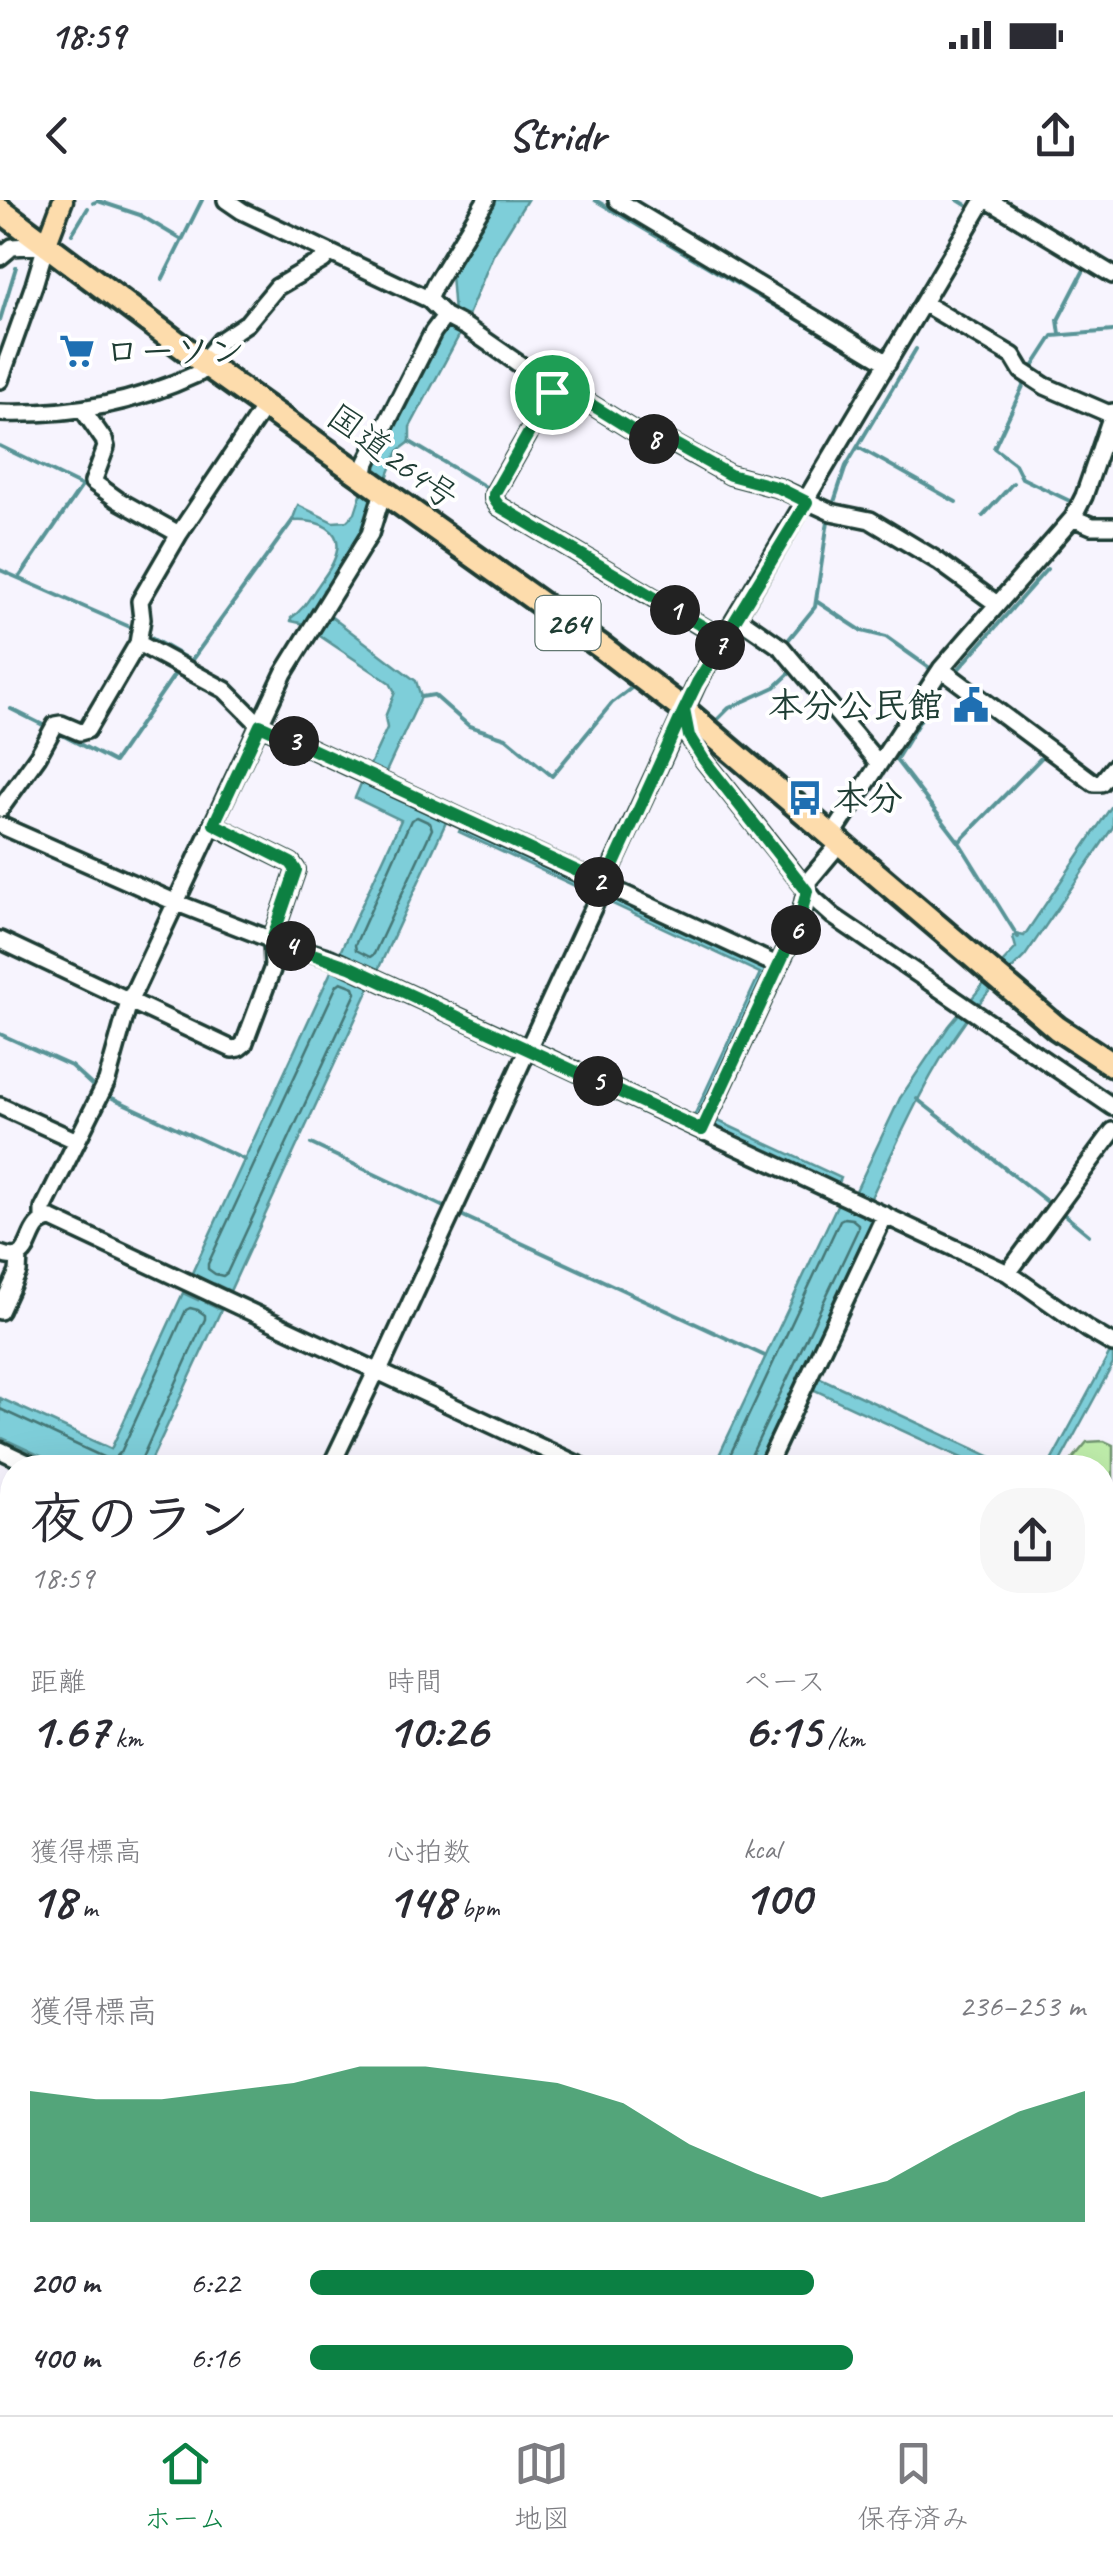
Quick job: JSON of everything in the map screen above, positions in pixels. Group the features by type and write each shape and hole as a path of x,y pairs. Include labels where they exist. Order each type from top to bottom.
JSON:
{"highway":[{"name":"国道264号","path":"0,210 208,366 684,710 1057,1028 1113,1065"}],"main road":[{"path":"46,245 63,200"}],"street":[{"path":"226,200 242,212 428,299 447,317 535,375 563,387 645,438 668,440 730,475 779,488 832,512 870,520 938,560 997,604"},
{"path":"428,299 486,200"},
{"path":"616,200 888,363"},
{"path":"336,1455 379,1371 697,683 986,200 1113,275"},
{"path":"0,256 12,247 46,245 0,380"},
{"path":"0,413 84,410 136,399 185,380 208,366 209,354 220,341 247,323 276,287 329,254"},
{"path":"702,1130 799,922 809,880 941,669 1072,518 1084,496 1112,414 1045,386 1022,372 1013,356 924,303"},
{"path":"0,1311 18,1272 19,1257 42,1220 43,1209 107,1081 129,1002 284,673 370,534 374,486 367,462 433,332 447,317"},
{"path":"554,384 494,499 499,506 724,639"},
{"path":"0,809 55,725 80,732 87,730 138,643 140,601 179,534 264,406"},
{"path":"84,410 106,447 93,482 179,534"},
{"path":"1072,518 1092,526 1113,526"},
{"path":"736,617 782,648 880,764"},
{"path":"138,643 225,690 260,725 778,966"},
{"path":"941,669 1094,783 1101,783 1111,774"},
{"path":"684,710 689,736 704,760 807,891 833,916 1113,1107"},
{"path":"0,940 232,1049 239,1048 244,1044 273,966 272,940 296,870 291,863 214,824"},
{"path":"0,825 177,904 355,969 885,1215 1008,1273 1113,1344"},
{"path":"0,1106 77,1141"},
{"path":"1008,1273 1113,1131"},
{"path":"772,1455 885,1215"},
{"path":"42,1220 52,1219 557,1455"},
{"path":"0,1254 19,1257"}],"green space":[{"path":"1087,1442 1113,1445 1113,1455 1076,1455"}],"water":[{"path":"496,200 527,200 493,255 462,330 410,427 410,442 398,451 386,480 373,471 439,336 454,314 451,274"},
{"path":"363,488 376,497 366,530 323,590 312,614 324,622 329,615 416,681 421,697 375,787 447,820 230,1291 215,1284 206,1303 221,1310 154,1455 38,1455 0,1437 0,1398 111,1449 183,1293 198,1300 207,1281 192,1273 401,820 355,798 362,781 367,783 373,769 369,767 387,728 385,717 395,692 390,683 317,634 320,628 308,620 305,624 291,621 329,570 337,549 337,540 327,528 292,521 298,505 333,522 347,521 355,513"},
{"path":"1113,804 1113,827 1025,956 1011,970 1002,963 1016,948 1013,937 1024,936"},
{"path":"462,826 593,887 590,893 459,832"},
{"path":"609,894 770,969 700,1121 693,1118 760,973 606,901"},
{"path":"987,980 993,987 939,1062 870,1200 866,1199 859,1212 873,1219 762,1455 719,1455 838,1203 852,1209 858,1196 855,1193 900,1098 949,1026"},
{"path":"714,1119 841,1178 838,1185 711,1126"},
{"path":"1113,1352 1113,1364 1064,1455 1055,1455"},
{"path":"816,1376 987,1455 955,1455 810,1388"}],"waterway":[{"path":"162,280 202,200"},
{"path":"595,200 873,364"},
{"path":"958,200 966,205"},
{"path":"93,203 98,201 140,215 182,240"},
{"path":"72,234 88,208"},
{"path":"1060,334 1058,320 1086,266"},
{"path":"0,320 16,267"},
{"path":"1031,370 1053,336 1113,331"},
{"path":"834,502 846,466 916,349"},
{"path":"1025,382 994,448 1015,464 1022,478 1076,504"},
{"path":"410,442 489,489"},
{"path":"0,446 82,486 19,578"},
{"path":"858,447 956,502"},
{"path":"983,516 1013,483"},
{"path":"151,638 191,661 293,520"},
{"path":"785,644 815,607 828,521"},
{"path":"956,672 1047,569"},
{"path":"0,570 130,627"},
{"path":"816,601 862,631 886,637 931,669"},
{"path":"62,735 114,762 177,671"},
{"path":"718,719 729,708 775,687 792,671"},
{"path":"421,697 434,695 469,726 506,738 552,776 612,703 634,686"},
{"path":"937,692 896,760 959,842 1018,937"},
{"path":"11,709 43,725"},
{"path":"959,842 1042,757"},
{"path":"0,1034 71,1066 96,1089"},
{"path":"108,1096 245,1160"},
{"path":"917,1099 1050,1204"},
{"path":"311,1144 444,1207"},
{"path":"1061,1212 1089,1235"},
{"path":"461,1215 765,1356"}],"place":[{"name":"ローソン","path":"77,351"},
{"name":"本分公民館","path":"971,705"},
{"name":"本分","path":"805,798"}],"route":[{"path":"552,392 494,499 499,506 724,639 697,683 684,710 605,884 260,725 214,824 291,863 296,870 272,940 330,958 702,1130 799,922 807,891 704,760 689,736 684,710 807,502 779,488 730,475 668,440 645,438 563,387 554,384 552,392"}]}
